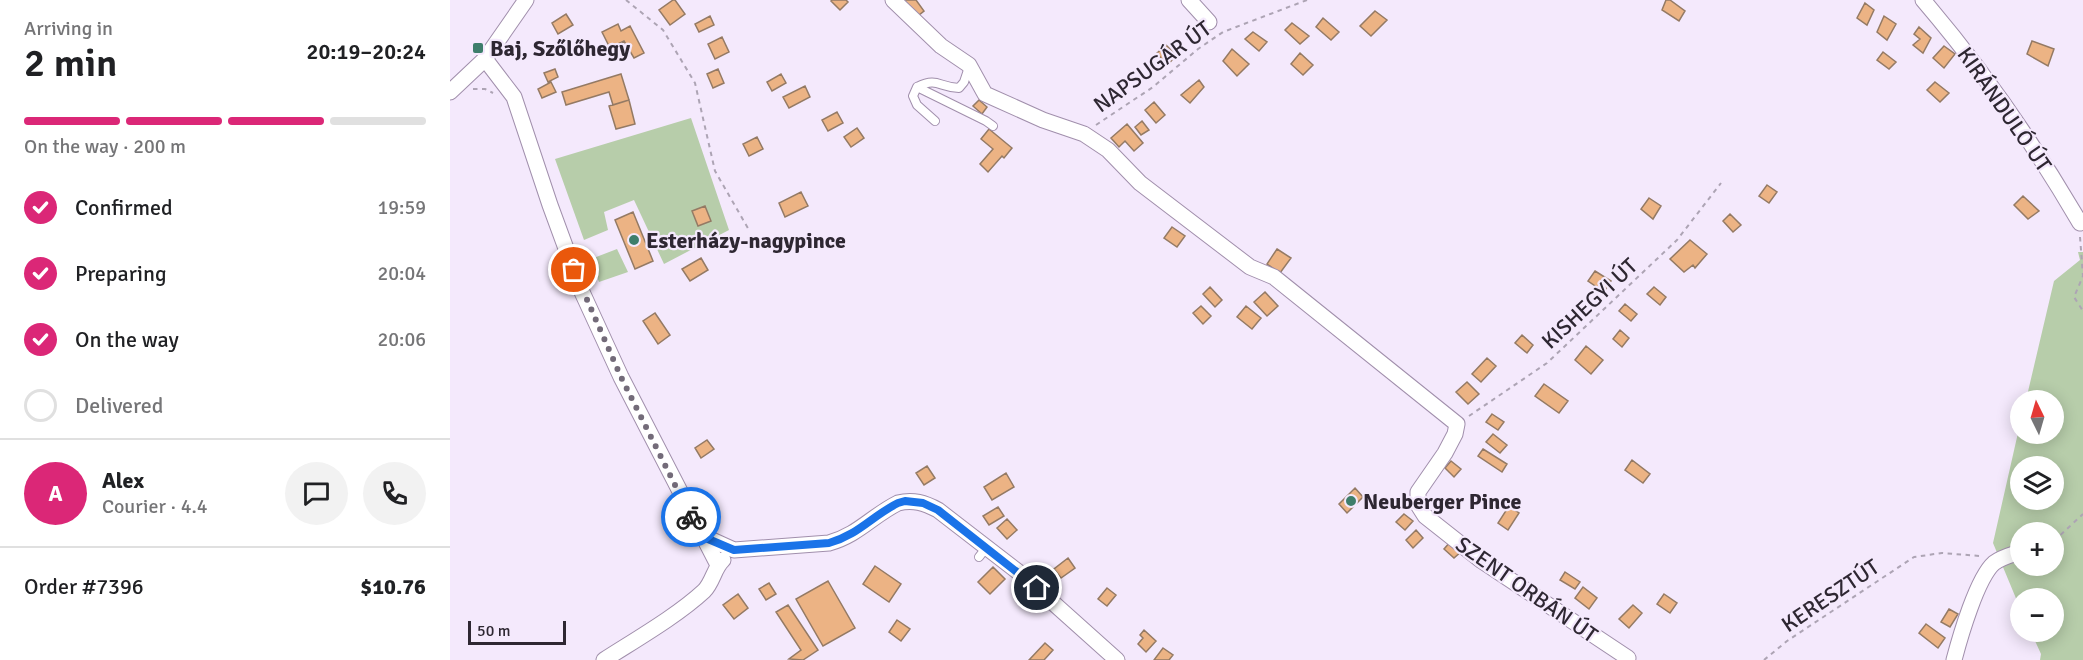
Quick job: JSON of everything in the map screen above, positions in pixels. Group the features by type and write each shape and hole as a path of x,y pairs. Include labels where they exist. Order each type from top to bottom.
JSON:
{"street":[{"path":"450,92 485,59 526,0"},
{"path":"893,0 941,46 969,65 985,94 1043,120 1084,134 1108,150 1140,183 1250,267 1274,278 1457,424"},
{"path":"1189,0 1209,22"},
{"name":"KIRÁNDULÓ ÚT","path":"1923,0 1965,51 2054,178 2080,222"},
{"path":"485,59 514,97 582,292 621,377 718,566"},
{"name":"SZENT ORBÁN ÚT","path":"1457,424 1455,434 1445,453 1418,492 1418,505 1425,516 1482,561 1628,658"},
{"path":"701,536 734,550 829,543 844,539 861,530 891,506 905,501 923,503 938,510 983,553 1037,588 1117,660"},
{"path":"604,660 687,605 702,592 712,580 718,566 734,550"},
{"path":"1954,660 1980,583 1990,567 2010,556"}],"lane":[{"path":"935,121 918,105 913,96 917,87 930,81 958,88 964,82 969,65"},
{"path":"917,87 993,126"}],"path":[{"path":"626,0 663,30 695,83 715,171 749,230"},
{"name":"NAPSUGÁR ÚT","path":"1084,134 1153,87 1198,49 1223,32 1307,0"},
{"path":"470,90 485,89 504,99 514,97"},
{"name":"KISHEGYI ÚT","path":"1457,424 1547,363 1677,240 1721,183"},
{"path":"2080,222 2083,276 2074,297 2083,311"},
{"path":"2064,532 2083,514"},
{"name":"KERESZTÚT","path":"1764,660 1787,641 1914,557 1953,554 1999,560"}],"green space":[{"path":"691,118 729,230 664,264 634,200 604,212 608,230 584,240 555,159"},
{"path":"617,249 628,272 599,282 591,259"},
{"path":"2078,252 2083,252 2083,660 2040,660 2041,654 2036,642 2064,642 2064,588 2012,588 1993,543 2010,468 2010,510 2064,510 2064,456 2013,456 2015,444 2064,444 2064,390 2028,390 2054,281 2080,260"}],"building":[{"path":"673,0 685,14 670,25 659,10"},
{"path":"832,0 846,0 848,2 840,10"},
{"path":"900,0 916,0 924,11 914,19"},
{"path":"1666,0 1670,0 1685,11 1679,21 1662,10"},
{"path":"1865,3 1874,10 1867,25 1857,18"},
{"path":"1375,11 1387,20 1371,36 1360,26"},
{"path":"566,14 573,25 558,34 552,23"},
{"path":"710,16 714,25 699,32 695,24"},
{"path":"1884,16 1896,24 1887,40 1877,32"},
{"path":"1323,18 1339,32 1331,40 1316,27"},
{"path":"1292,23 1309,36 1300,44 1285,30"},
{"path":"618,24 621,31 630,26 644,53 634,58 624,41 610,48 602,32"},
{"path":"1919,27 1931,38 1923,53 1913,45 1920,39 1914,34"},
{"path":"1253,32 1267,42 1259,51 1245,39"},
{"path":"722,37 729,52 715,59 708,44"},
{"path":"2032,41 2054,49 2048,66 2027,54"},
{"path":"1166,45 1176,55 1167,66 1157,53"},
{"path":"1944,46 1955,54 1944,68 1933,58"},
{"path":"1232,49 1249,64 1237,76 1223,61"},
{"path":"1883,52 1896,62 1889,69 1877,60"},
{"path":"1300,53 1313,65 1303,75 1291,64"},
{"path":"555,69 558,77 548,82 544,73"},
{"path":"718,69 724,83 713,88 707,74"},
{"path":"621,74 629,100 613,105 609,92 566,105 562,92"},
{"path":"781,74 786,83 772,91 767,82"},
{"path":"1199,80 1204,87 1190,103 1181,95"},
{"path":"551,82 556,92 542,98 538,89"},
{"path":"1935,82 1949,93 1940,102 1927,90"},
{"path":"805,86 810,97 789,108 783,97"},
{"path":"629,100 635,124 616,129 609,106"},
{"path":"979,100 987,107 982,114 973,106"},
{"path":"1154,102 1165,115 1156,123 1145,110"},
{"path":"837,112 843,123 828,131 822,120"},
{"path":"1142,121 1149,130 1141,135 1135,127"},
{"path":"1127,124 1143,143 1134,151 1125,141 1119,147 1111,138"},
{"path":"857,128 864,138 851,147 844,137"},
{"path":"989,129 1012,148 988,172 980,164 993,149 981,139"},
{"path":"757,137 763,149 749,156 743,144"},
{"path":"1767,185 1777,192 1769,203 1759,196"},
{"path":"801,192 808,206 785,217 779,203"},
{"path":"2023,196 2039,211 2028,219 2014,205"},
{"path":"1649,198 1661,206 1653,219 1641,209"},
{"path":"705,206 711,221 698,226 692,211"},
{"name":"Esterházy-nagypince","path":"633,212 653,261 635,269 615,220"},
{"path":"1730,214 1741,225 1733,232 1723,221"},
{"path":"1172,227 1185,236 1177,247 1164,238"},
{"path":"1690,240 1707,254 1695,268 1693,265 1684,272 1670,259"},
{"path":"1277,249 1291,258 1280,273 1267,264"},
{"path":"701,258 708,270 690,281 682,269"},
{"path":"1595,271 1611,281 1604,292 1588,281"},
{"path":"1210,287 1222,300 1215,307 1203,294"},
{"path":"1654,287 1666,297 1660,305 1647,294"},
{"path":"1265,292 1278,306 1267,316 1254,302"},
{"path":"1625,304 1637,314 1631,321 1619,311"},
{"path":"1201,306 1211,316 1203,324 1193,313"},
{"path":"1246,306 1261,318 1252,329 1237,317"},
{"path":"655,313 670,335 658,344 643,321"},
{"path":"1620,330 1629,338 1622,347 1613,339"},
{"path":"1522,335 1533,345 1527,353 1515,343"},
{"path":"1586,346 1603,360 1591,374 1575,360"},
{"path":"1487,358 1496,366 1481,382 1472,374"},
{"path":"1467,382 1479,394 1468,404 1456,392"},
{"path":"1544,384 1568,401 1559,413 1535,396"},
{"path":"1492,414 1504,422 1498,430 1486,422"},
{"path":"1493,434 1507,445 1500,453 1486,442"},
{"path":"707,440 714,449 701,458 695,448"},
{"path":"1483,449 1507,464 1502,472 1478,456"},
{"path":"1632,460 1650,474 1643,483 1625,470"},
{"path":"1451,461 1461,469 1454,477 1445,468"},
{"path":"927,466 935,478 924,485 916,473"},
{"path":"1006,473 1014,487 992,500 984,487"},
{"name":"Neuberger Pince","path":"1355,488 1363,497 1347,513 1339,504"},
{"path":"1509,506 1519,513 1508,530 1498,523"},
{"path":"998,507 1004,516 989,525 983,516"},
{"path":"1404,514 1413,521 1405,530 1396,522"},
{"path":"1007,519 1017,530 1007,539 997,528"},
{"path":"1416,530 1423,538 1413,548 1406,540"},
{"path":"1451,541 1463,550 1454,558 1444,549"},
{"path":"1068,558 1075,568 1061,578 1054,569"},
{"path":"875,566 901,584 889,602 863,584"},
{"path":"993,567 1005,579 990,594 978,582"},
{"path":"1565,572 1580,582 1575,589 1560,580"},
{"path":"828,581 855,628 823,646 796,599"},
{"path":"769,583 776,594 766,600 759,589"},
{"path":"1583,587 1597,598 1589,609 1575,598"},
{"path":"1107,588 1116,595 1107,606 1098,599"},
{"path":"738,594 748,608 734,619 723,605"},
{"path":"1664,594 1677,603 1670,613 1657,604"},
{"path":"788,605 818,650 803,660 789,659 801,650 776,612"},
{"path":"1633,605 1642,613 1629,628 1619,619"},
{"path":"1949,609 1958,614 1950,627 1941,622"},
{"path":"897,620 910,629 901,641 889,632"},
{"path":"1926,624 1945,638 1938,648 1919,633"},
{"path":"1144,630 1156,641 1146,652 1138,644 1143,638 1140,635"},
{"path":"1045,643 1053,650 1044,660 1029,660"},
{"path":"1163,648 1173,655 1169,660 1154,660"}],"way so far":[{"path":"574,270 621,377 691,517"}],"place":[{"name":"Baj, Szőlőhegy","path":"478,48"},
{"name":"Esterházy-nagypince","path":"634,240"},
{"name":"Neuberger Pince","path":"1351,501"}],"route":[{"path":"691,517 701,536 734,550 829,543 844,539 861,530 891,506 905,501 914,501 938,510 1037,588"}]}
